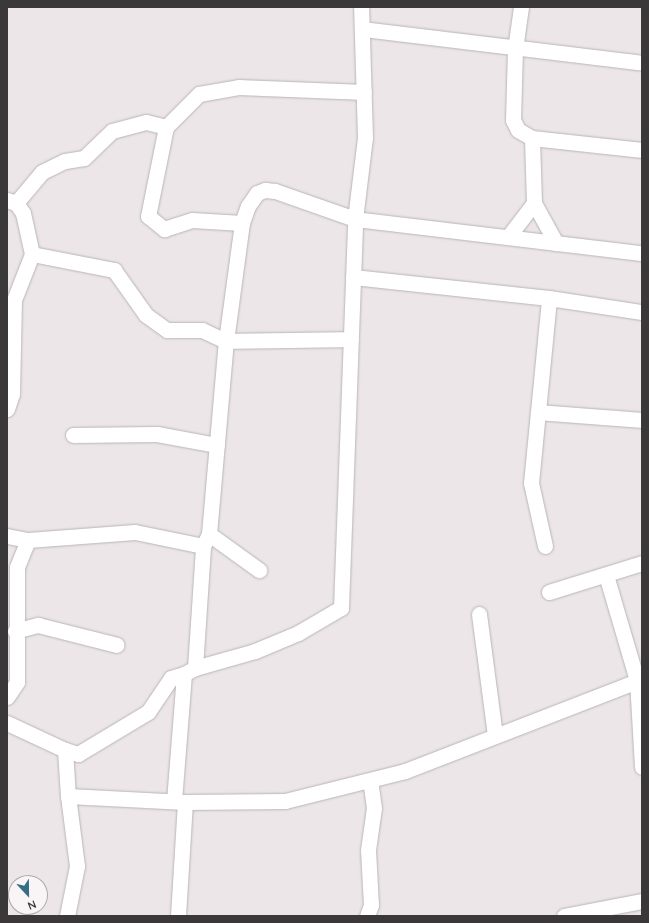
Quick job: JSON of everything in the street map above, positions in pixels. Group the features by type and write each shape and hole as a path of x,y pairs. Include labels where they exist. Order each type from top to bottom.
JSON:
{"street":[{"path":"7,723 65,750 78,754 148,712 171,678 255,650 291,636 341,608 355,219 365,138 361,7"},
{"path":"521,7 515,48 513,120 518,130 532,138 642,150"},
{"path":"362,29 642,62"},
{"path":"242,223 192,220 164,229 148,216 166,127 199,94 239,88 364,92"},
{"path":"7,409 12,394 14,300 32,254 23,213 12,201 42,172 65,161 84,158 112,131 146,122 166,127"},
{"path":"532,138 534,203 556,243"},
{"path":"178,916 179,801 190,671 217,445 226,341 242,223 252,199 265,190 301,199 355,219 642,253"},
{"path":"508,237 534,203"},
{"path":"32,254 114,270 146,315 159,327 177,331 202,330 226,341 351,339"},
{"path":"353,277 549,298 642,312"},
{"path":"545,546 531,483 549,298"},
{"path":"538,412 642,420"},
{"path":"73,435 157,434 217,445"},
{"path":"7,536 28,540 135,532 206,540 259,570"},
{"path":"7,697 17,682 15,631 17,567 28,540"},
{"path":"549,592 642,563"},
{"path":"606,575 639,679 642,767"},
{"path":"479,614 495,734"},
{"path":"15,631 38,625 117,645"},
{"path":"68,796 179,801 284,801 406,771 495,734 639,679"},
{"path":"65,750 68,796 77,866 67,916"},
{"path":"367,916 371,905 368,850 374,808 370,781"},
{"path":"564,916 642,901"}]}
